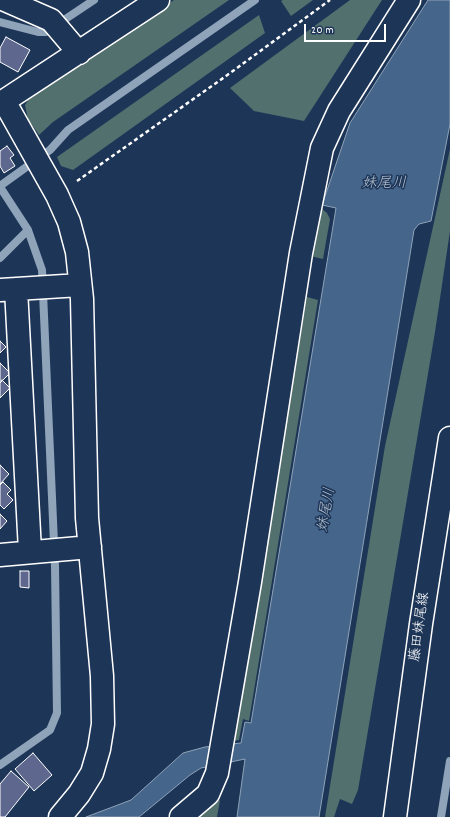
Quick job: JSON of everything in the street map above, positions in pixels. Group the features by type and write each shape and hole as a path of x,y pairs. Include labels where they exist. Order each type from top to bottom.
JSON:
{"street":[{"path":"4,0 57,27 79,53"},
{"path":"60,817 79,794 92,773 99,749 103,724 102,676 87,510 80,285 77,252 69,222 57,195 2,99 79,53 158,0"},
{"path":"181,817 208,794 217,774 251,575 301,253 322,148 339,111 409,0"},
{"path":"33,551 13,289 80,285"},
{"name":"藤田妹尾線","path":"395,817 421,624 450,438"},
{"path":"0,555 90,547"}],"path":[{"path":"57,195 226,76 330,0"}],"green space":[{"path":"174,0 229,0 53,122 39,135 28,119 25,105 32,94"},
{"path":"313,0 291,16 281,1"},
{"path":"350,0 382,0 304,121 254,111 230,88"},
{"path":"259,15 265,33 73,170 61,166 57,157"},
{"path":"450,149 450,231 435,332 358,790 352,804 340,799 334,817 325,817 385,446"},
{"path":"322,209 327,213 330,219 323,259 310,256 317,214"},
{"path":"307,297 318,300 249,721 243,719 239,740 233,741"},
{"path":"220,800 217,817 197,817"}],"water":[{"name":"妹尾川","path":"428,0 450,0 450,124 431,221 419,224 414,230 319,817 237,817 245,759 201,768 190,775 139,817 86,817 131,800 183,753 205,747 241,743 245,722 251,723 336,208 322,205 350,123"}],"building":[{"path":"6,37 30,50 18,72 0,62 0,48"},
{"path":"7,146 14,155 10,158 15,166 4,173 0,166 0,151"},
{"path":"0,341 6,347 0,353"},
{"path":"0,363 10,373 0,383"},
{"path":"2,380 10,388 0,398 0,383"},
{"path":"0,465 9,474 0,484"},
{"path":"3,482 11,490 7,494 13,500 4,509 0,505 0,485"},
{"path":"0,514 7,521 0,529"},
{"path":"20,571 29,571 29,588 20,587"},
{"path":"33,753 52,775 34,791 15,769"},
{"path":"11,771 29,787 5,817 0,817 0,784"}],"waterway":[{"path":"0,22 38,32 46,32 94,0"},
{"path":"0,186 50,150 68,130 255,0"},
{"path":"0,187 28,230 42,270 55,566 57,713 50,730 0,765"},
{"path":"0,258 28,230"},
{"path":"441,817 450,761"}]}
